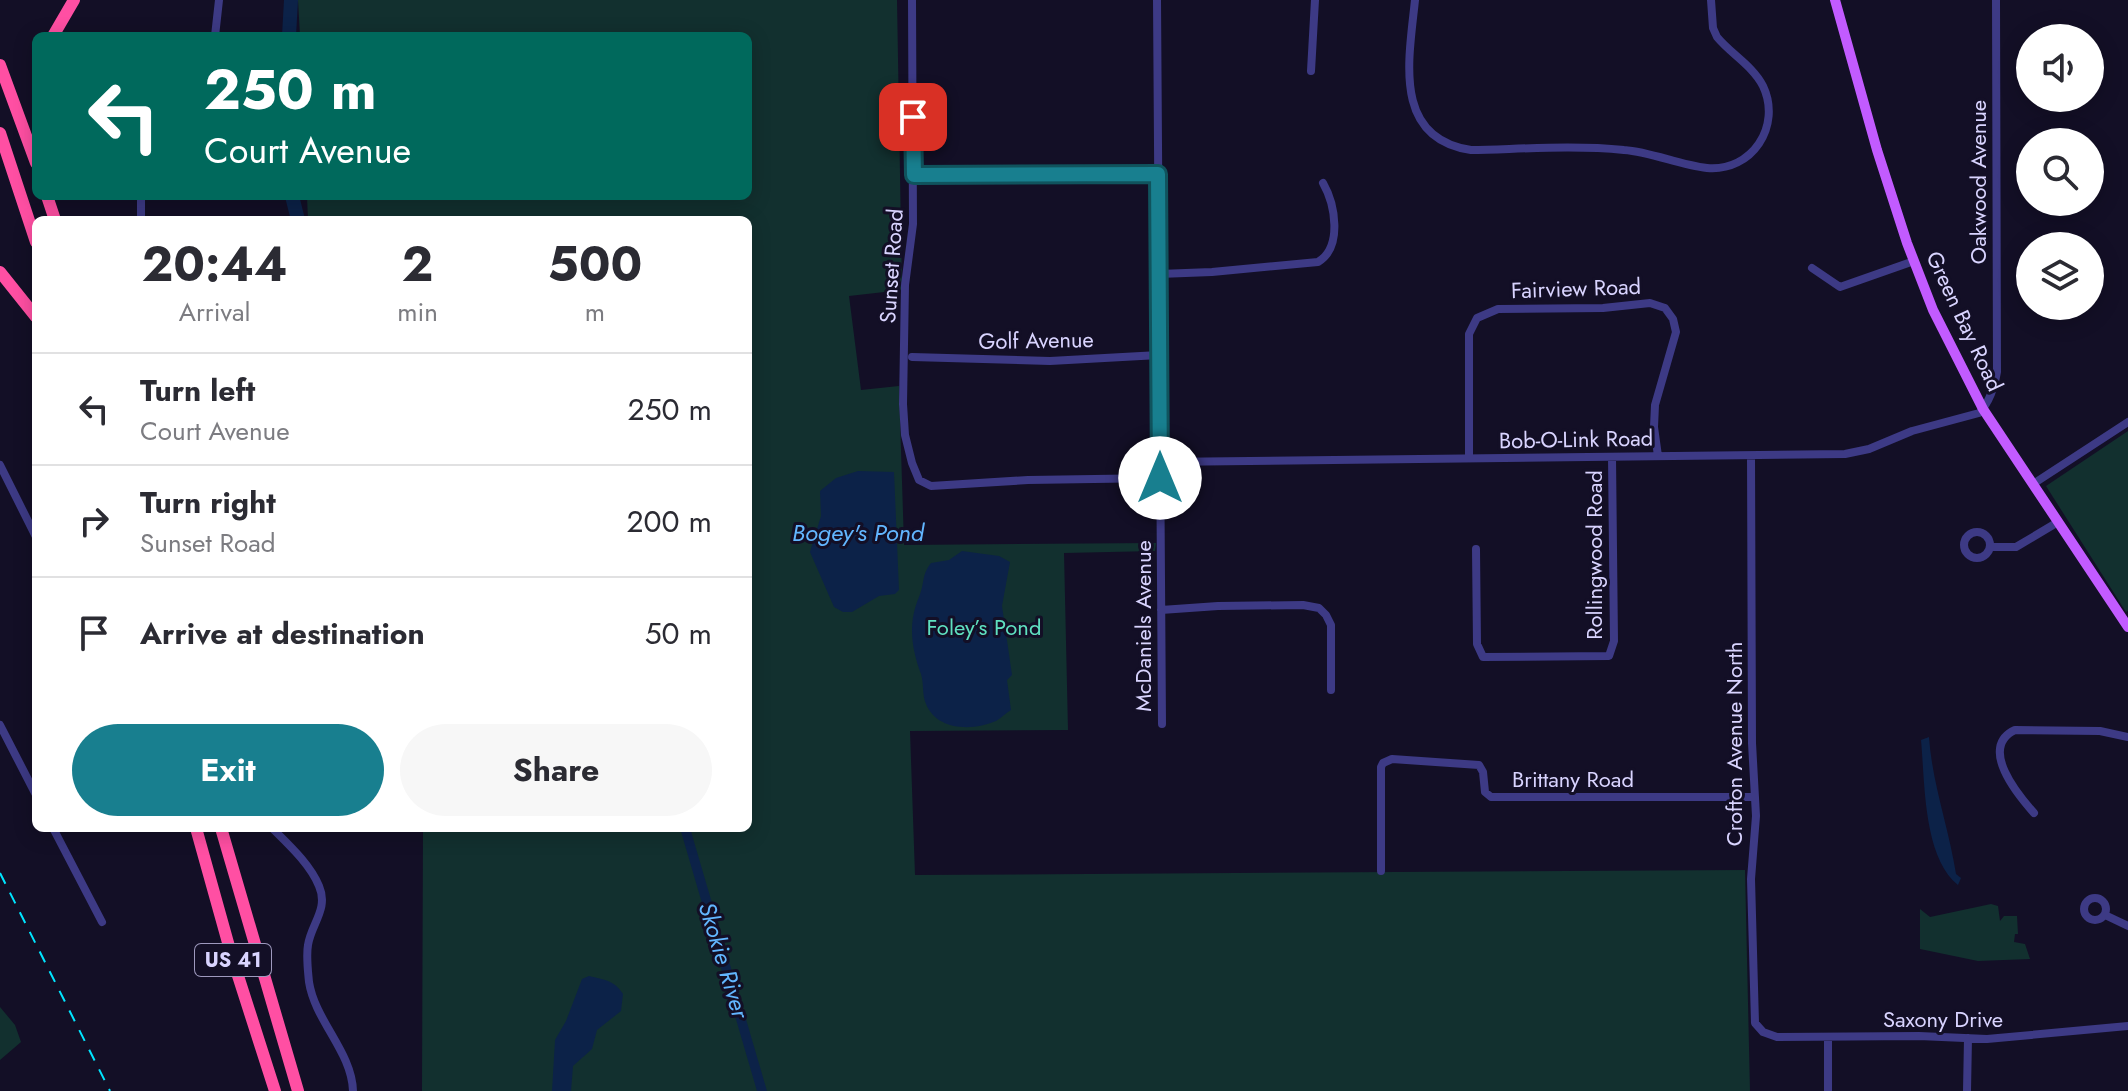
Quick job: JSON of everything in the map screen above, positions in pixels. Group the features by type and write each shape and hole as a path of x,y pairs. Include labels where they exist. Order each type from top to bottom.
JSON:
{"highway":[{"path":"55,32 74,0"},
{"path":"0,65 32,152"},
{"path":"0,133 32,230"},
{"path":"0,272 32,312"},
{"name":"US 41","path":"197,832 232,957 275,1091"},
{"name":"US 41","path":"222,832 298,1091"}],"main road":[{"name":"Green Bay Road","path":"1835,0 1877,150 1914,261 1945,335 1983,409 2128,627"}],"street":[{"path":"215,32 219,0"},
{"name":"Sunset Road","path":"912,0 913,224 905,285 903,404 908,448 921,482 931,486 1028,480 1160,478"},
{"name":"McDaniels Avenue","path":"1157,0 1162,724"},
{"path":"1311,71 1315,0"},
{"path":"1415,0 1410,47 1411,94 1420,120 1440,141 1471,150 1622,149 1707,168 1732,165 1754,151 1768,129 1770,115 1758,78 1717,37 1713,28 1711,0"},
{"name":"Oakwood Avenue","path":"1983,409 1997,372 1996,0"},
{"path":"914,175 1158,174"},
{"path":"1159,274 1312,264 1323,260 1333,243 1333,208 1323,183"},
{"path":"1812,268 1840,287 1914,261"},
{"name":"Fairview Road","path":"1469,458 1469,334 1477,318 1498,309 1603,308 1650,303 1670,312 1676,332 1655,405 1658,456"},
{"name":"Golf Avenue","path":"912,357 1039,361 1159,355"},
{"name":"Bob-O-Link Road","path":"1160,462 1854,453 1912,431 1965,418 1983,409"},
{"path":"2033,484 2128,422"},
{"name":"Crofton Avenue North","path":"1751,456 1756,816 1751,879 1753,1013 1760,1029"},
{"name":"Rollingwood Road","path":"1476,549 1477,644 1483,657 1609,656 1614,641 1612,457"},
{"path":"0,465 32,529"},
{"path":"1991,547 2016,547 2058,522"},
{"path":"1161,610 1275,605 1319,608 1331,625 1331,690"},
{"path":"0,725 32,787"},
{"path":"2034,813 2008,780 2000,747 2006,735 2015,730 2100,731 2128,737"},
{"name":"Brittany Road","path":"1381,871 1381,767 1392,759 1479,765 1485,792 1491,797 1754,797"},
{"path":"55,832 102,922"},
{"path":"276,832 298,855 319,885 322,911 308,944 310,985 317,1006 350,1072 353,1091"},
{"path":"2105,915 2128,926"},
{"name":"Saxony Drive","path":"1760,1029 1768,1036 1777,1037 2011,1038 2128,1026"},
{"path":"1828,1037 1828,1091"},
{"path":"1967,1091 1968,1038"}],"green space":[{"path":"298,0 897,0 902,290 849,296 861,390 899,386 904,545 1156,543 1155,551 1064,553 1068,730 910,731 915,875 1745,870 1750,1091 422,1091 423,832 752,832 752,216 308,216 307,200 752,200 752,32 300,32"},
{"path":"2128,431 2128,611 2126,612 2046,486"},
{"path":"1991,904 1998,906 2000,921 2004,916 2017,916 2018,934 2015,934 2014,942 2025,944 2030,959 1978,961 1920,949 1920,909 1930,917"},
{"path":"0,1007 15,1025 21,1042 0,1060"}],"water":[{"name":"Bogey's Pond","path":"858,471 894,472 899,590 895,594 879,596 852,612 843,612 834,607 810,552 821,516 820,491 836,478"},
{"name":"Foley’s Pond","path":"962,551 999,556 1010,562 1002,606 1012,675 1007,680 1011,710 996,721 967,727 947,724 931,713 925,701 912,635 913,616 928,568 931,563 949,560"},
{"path":"1929,737 1956,874 1961,878 1958,885 1938,856 1928,818 1921,740"},
{"path":"681,832 691,832 767,1091 757,1091"},
{"path":"589,976 609,981 620,989 623,994 621,1011 597,1030 592,1049 573,1066 571,1091 552,1091 555,1040 582,979"}],"waterway":[{"name":"Skokie River","path":"289,32 291,0"},
{"name":"Skokie River","path":"293,200 297,216"}],"railway":[{"path":"0,873 110,1091"}],"route":[{"path":"913,117 914,175 1158,174 1160,478"}]}
